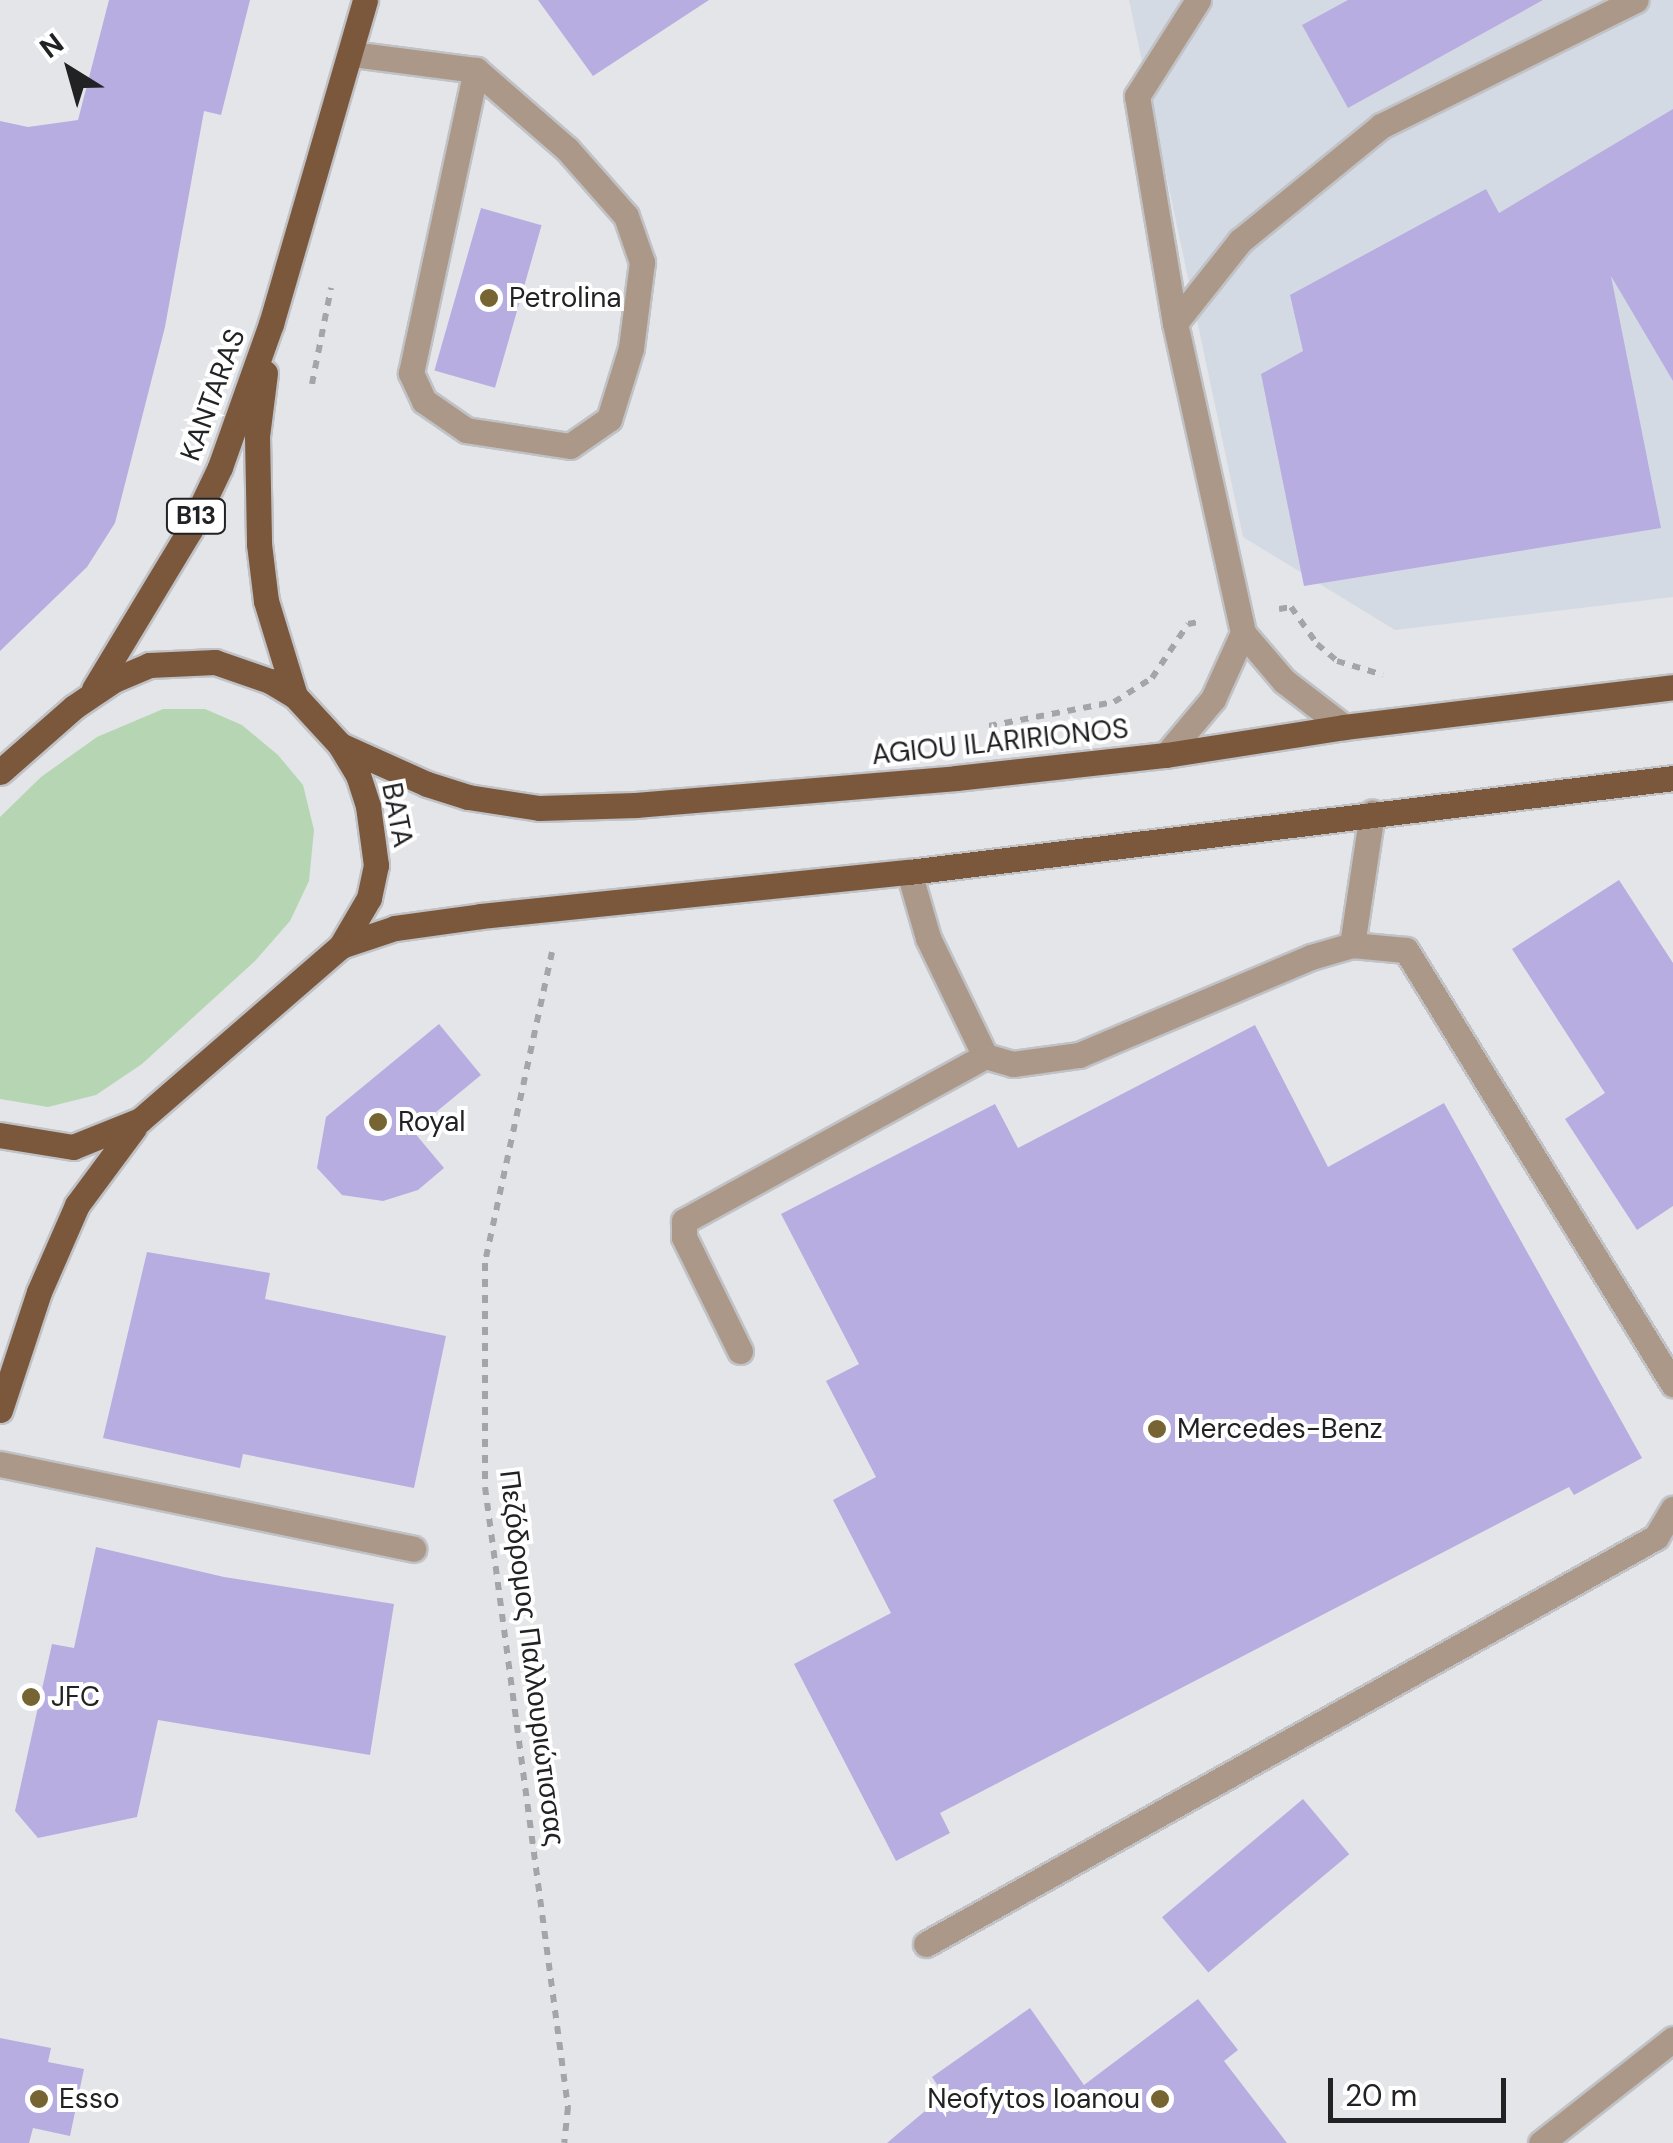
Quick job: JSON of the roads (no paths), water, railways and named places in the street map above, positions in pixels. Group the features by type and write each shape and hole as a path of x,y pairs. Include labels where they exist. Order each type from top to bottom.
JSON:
{"main road":[{"name":"KANTARAS","path":"91,694 165,574 220,467 271,324 365,0"},
{"name":"KANTARAS","path":"271,324 257,436 258,544 266,601 296,696"},
{"name":"BATA","path":"0,772 91,694 150,665 215,662 270,680 296,696 340,745 358,775 368,806 376,865 359,920 341,946 140,1120 105,1138 73,1147 0,1136"},
{"name":"AGIOU ILARIRIONOS","path":"340,745 427,784 468,797 538,808 636,805 936,780 1166,754 1344,727 1673,687"},
{"path":"341,946 395,928 481,916 909,872 1673,778"},
{"name":"B13","path":"0,1410 38,1292 77,1205 140,1120"}],"street":[{"path":"1198,0 1137,96 1174,323 1242,632 1284,681 1344,727"},
{"path":"1174,323 1240,241 1381,126 1636,0"},
{"path":"352,54 476,70 567,148 626,216 642,262 631,348 609,418 570,446 466,430 424,401 411,372 476,70"},
{"path":"1166,754 1213,700 1242,632"},
{"path":"1352,946 1372,814"},
{"path":"909,872 928,938 985,1056"},
{"path":"740,1351 684,1237 684,1221 985,1056 1012,1064 1080,1055 1310,957 1352,946 1406,950 1673,1384"},
{"path":"0,1464 413,1550"},
{"path":"926,1944 1656,1536 1673,1509"},
{"path":"1541,2143 1673,2039"}],"place":[{"name":"Petrolina","path":"489,298"},
{"name":"Royal","path":"378,1122"},
{"name":"Mercedes-Benz","path":"1157,1429"},
{"name":"JFC","path":"31,1697"},
{"name":"Esso","path":"39,2099"},
{"name":"Neofytos Ioanou","path":"1160,2099"}]}
